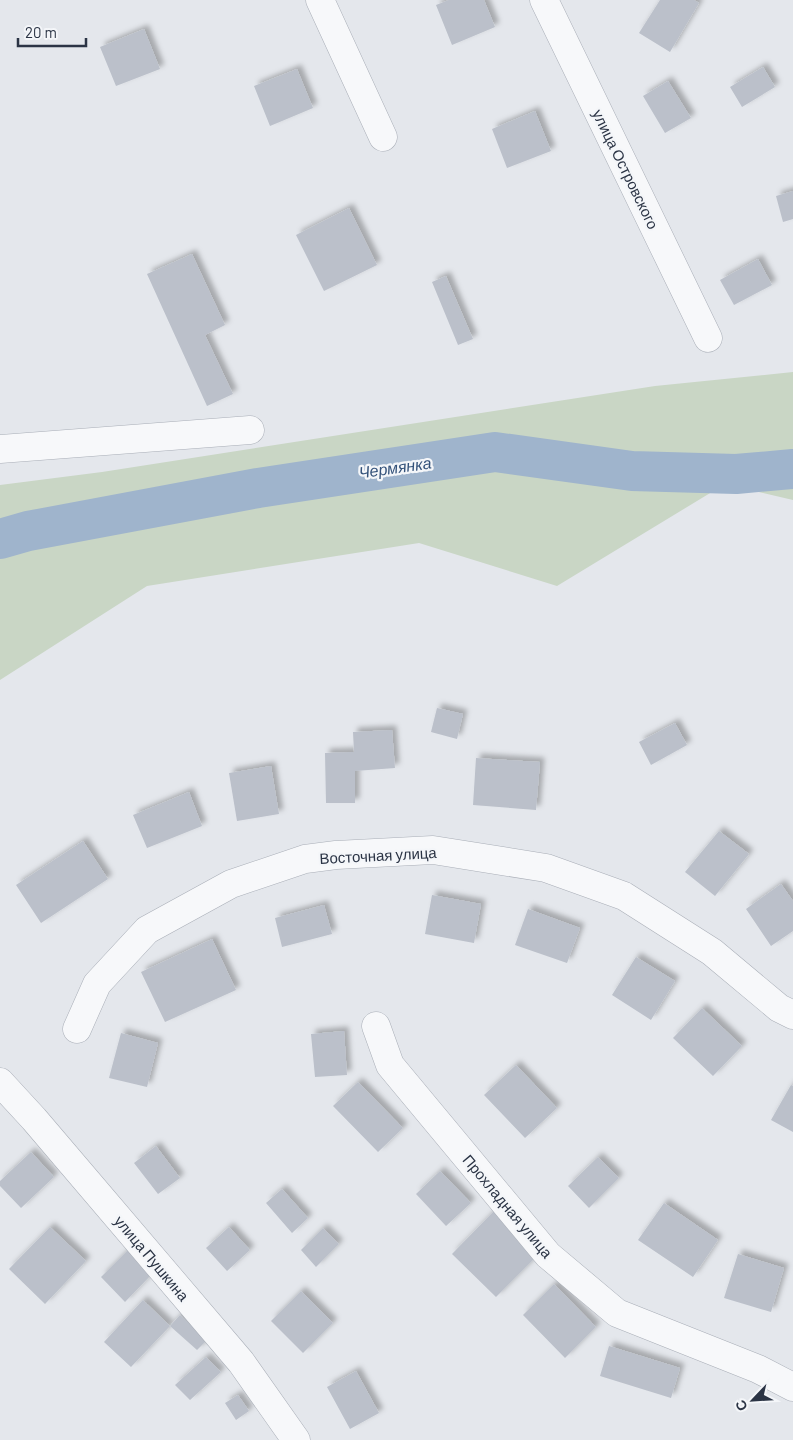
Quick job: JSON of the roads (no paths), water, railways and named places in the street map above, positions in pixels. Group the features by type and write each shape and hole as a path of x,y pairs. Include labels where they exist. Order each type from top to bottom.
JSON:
{"street":[{"path":"320,0 383,136"},
{"name":"улица Островского","path":"544,0 708,338"},
{"path":"0,449 250,430"},
{"name":"Восточная улица","path":"77,1029 97,984 146,930 232,884 305,859 336,855 433,850 546,868 624,896 712,952 779,1008 793,1016"},
{"name":"Прохладная улица","path":"376,1026 390,1065 548,1255 617,1313 758,1369 793,1387"},
{"name":"улица Пушкина","path":"0,1082 34,1119 241,1362 296,1440"}],"waterway":[{"name":"Чермянка","path":"0,539 28,531 258,488 495,452 632,471 736,474 793,469"}]}
